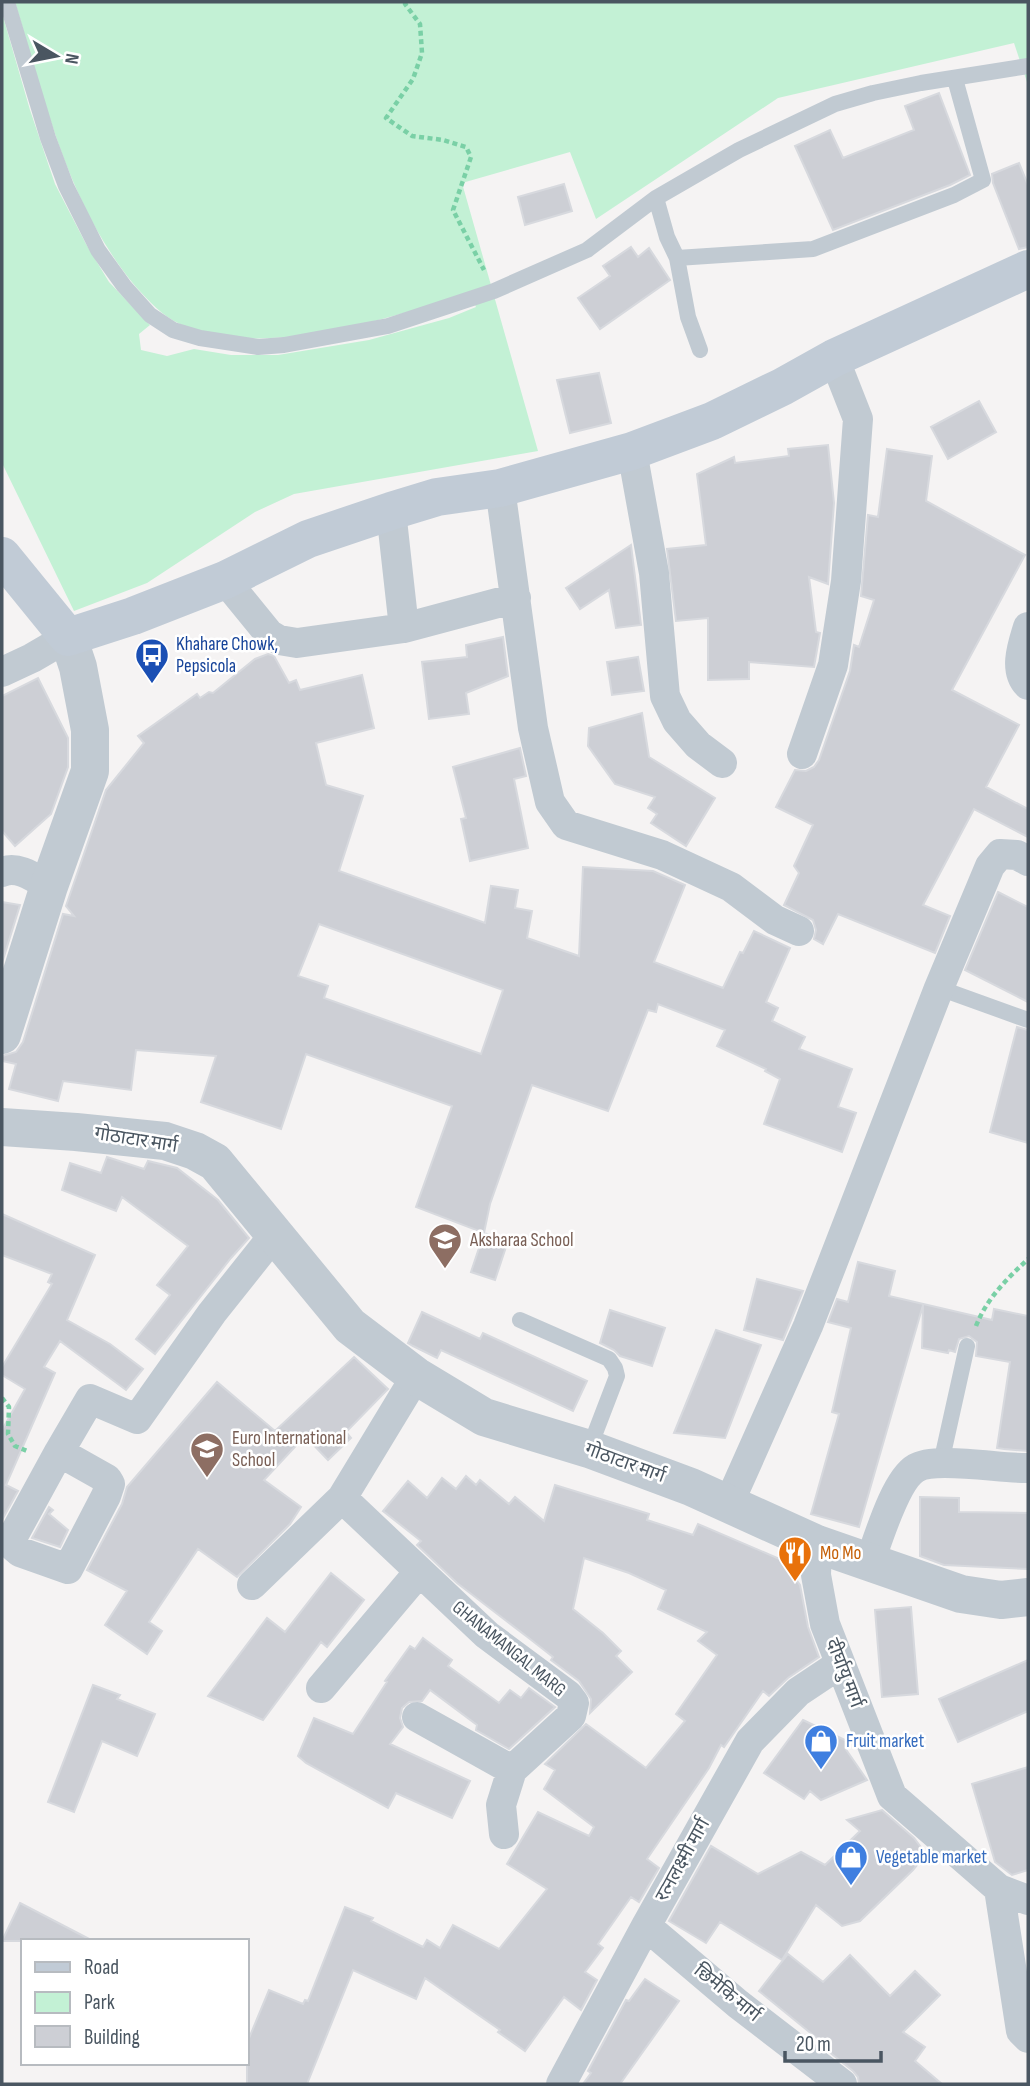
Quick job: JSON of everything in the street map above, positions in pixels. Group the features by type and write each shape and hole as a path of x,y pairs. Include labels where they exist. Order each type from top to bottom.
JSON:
{"main road":[{"path":"2,556 68,637 225,580 308,539 391,511 437,497 500,488 632,451 712,421 834,358 1028,269"}],"street":[{"path":"802,754 833,665 846,581 858,419 834,358"},
{"path":"632,451 654,573 665,696 677,720 698,745 722,763"},
{"path":"500,488 533,728 550,802 566,825 662,855 731,887 775,920 799,931"},
{"path":"391,511 404,628"},
{"path":"225,580 270,634 279,640 297,643 404,628 516,598"},
{"path":"1028,627 1020,657 1023,680 1028,685"},
{"path":"2,672 68,637 78,667 90,730 90,771 49,886 2,1035"},
{"path":"729,1503 808,1326 939,988 990,866 1000,855 1017,855 1028,861"},
{"path":"2,872 23,872 49,886"},
{"name":"गोठाटार मार्ग","path":"2,1127 165,1141 195,1151 215,1162 349,1326 416,1376 484,1417 589,1449 729,1503 817,1544 869,1564 961,1594 1001,1600 1028,1597"},
{"path":"59,1452 90,1399 136,1419 212,1313 274,1236"},
{"path":"251,1585 342,1498 416,1376"},
{"path":"869,1564 898,1487 916,1467 941,1463 1028,1468"},
{"name":"GHANAMANGAL MARG","path":"342,1498 487,1635 568,1695 574,1703 572,1716 512,1770"},
{"name":"दीर्घायु मार्ग","path":"817,1544 816,1575 825,1624 892,1796 999,1889"},
{"path":"321,1688 419,1572"},
{"name":"रत्नलक्ष्मी मार्ग","path":"561,2084 750,1741 798,1692 840,1664"},
{"path":"417,1717 512,1770 501,1805 504,1834"},
{"path":"1028,1900 999,1889 1021,2031 1028,2038"},
{"name":"छिमेकि मार्ग","path":"646,1926 738,2004 842,2084"}],"lane":[{"path":"7,2 48,138 66,186 98,250 124,286 150,315 173,330 200,338 248,346 284,345 388,326 494,291 587,250 656,198 739,150 835,104 873,93 1028,66"},
{"path":"677,258 813,248 954,195 983,180 955,79"},
{"path":"656,198 667,237 677,258 688,317 700,350"},
{"path":"939,988 1028,1020"},
{"path":"520,1320 609,1359 615,1368 617,1376 589,1449"},
{"path":"941,1463 967,1346"}],"path":[{"path":"406,2 420,24 422,53 413,79 386,118 412,136 443,140 466,148 471,157 453,210 494,291"},
{"path":"967,1346 984,1307 1000,1285 1028,1258"},
{"path":"2,1398 9,1407 8,1434 15,1446 27,1451 59,1452"}],"green space":[{"path":"15,2 1028,2 1028,85 1014,43 778,98 596,219 570,152 462,183 538,451 294,494 255,512 147,583 74,611 2,463 2,13 55,184 109,282 150,325 139,334 141,350 167,356 194,349 231,355 278,355 369,340 449,318 476,307 470,293 364,324 286,337 248,338 212,334 167,317 136,287 113,256 76,187 61,151"}],"building":[{"path":"939,93 970,175 833,230 795,146 830,130 843,158 914,130 905,106"},
{"path":"1019,163 1028,185 1028,247 1019,249 993,183 992,174"},
{"path":"564,184 572,211 525,225 518,197"},
{"path":"631,247 638,257 649,248 670,280 600,329 578,298 610,276 603,266"},
{"path":"599,373 611,423 570,433 557,380"},
{"path":"979,401 996,432 948,459 931,427"},
{"path":"828,445 834,503 828,584 809,577 816,632 820,633 814,667 749,662 749,679 708,680 708,618 676,621 667,549 706,545 697,474 734,457 735,463 789,456 788,449"},
{"path":"887,449 932,456 926,501 1025,555 952,690 1019,725 986,787 1028,809 1028,837 974,809 923,905 950,916 935,953 838,914 823,944 814,939 816,930 813,920 784,905 799,873 794,866 813,825 776,807 795,770 806,771 814,767 819,760 850,671 854,645 859,647 874,600 861,596 868,515 878,517"},
{"path":"631,545 641,625 616,628 609,590 580,609 566,588"},
{"path":"503,637 508,676 466,693 469,714 429,719 422,662 467,657 466,645"},
{"path":"268,654 274,656 289,683 296,680 300,690 362,675 374,728 316,743 326,785 363,796 339,871 485,923 491,886 518,890 515,908 532,911 527,938 579,956 583,867 653,871 685,885 654,962 723,988 740,952 743,953 754,931 790,948 766,1002 778,1008 772,1021 805,1037 799,1049 852,1069 838,1107 856,1113 842,1152 764,1124 780,1079 765,1071 766,1069 717,1046 725,1030 658,1004 656,1012 648,1010 608,1111 532,1085 490,1204 484,1233 416,1207 452,1106 306,1054 281,1129 201,1102 216,1056 136,1050 131,1090 63,1081 58,1101 9,1089 16,1064 2,1061 2,1056 16,1052 23,1042 63,914 74,916 66,906 106,790 144,743 138,736 197,694 200,698 209,692 213,693 255,659","holes":["319,924 503,990 481,1054 324,998 328,986 298,976"]},
{"path":"638,657 644,691 612,695 607,662"},
{"path":"38,678 68,738 68,767 51,814 15,846 2,831 2,696"},
{"path":"642,713 649,757 715,798 686,846 651,823 657,814 648,808 655,797 615,784 588,746 589,728"},
{"path":"520,748 526,776 514,779 528,848 470,861 461,819 466,818 453,767"},
{"path":"998,892 1028,907 1028,1002 965,970"},
{"path":"2,902 20,905 2,963"},
{"path":"1017,1027 1028,1030 1028,1143 990,1132"},
{"path":"107,1157 144,1169 148,1161 177,1168 218,1200 249,1238 155,1354 136,1339 170,1295 157,1285 188,1246 122,1197 116,1211 62,1190 70,1163 101,1173"},
{"path":"2,1214 95,1255 67,1320 110,1344 143,1369 126,1390 60,1341 44,1367 55,1373 6,1485 18,1491 2,1520 2,1430 25,1389 2,1375 2,1367 52,1284 48,1282 52,1274 2,1255"},
{"path":"484,1233 508,1241 495,1280 471,1272"},
{"path":"858,1262 895,1271 889,1296 992,1320 994,1309 1028,1316 1028,1451 997,1448 1010,1362 976,1356 977,1342 969,1336 959,1339 955,1352 922,1348 923,1305 859,1527 811,1514 839,1414 832,1412 851,1328 828,1322 837,1299 848,1302"},
{"path":"757,1279 803,1291 783,1340 744,1330"},
{"path":"610,1310 665,1328 652,1366 620,1356 600,1343"},
{"path":"422,1312 480,1339 483,1333 587,1381 573,1411 441,1350 437,1358 408,1343"},
{"path":"716,1330 761,1345 725,1438 674,1433"},
{"path":"354,1357 388,1389 346,1432 351,1438 328,1460 305,1436 264,1480 301,1507 290,1524 237,1577 198,1549 149,1622 162,1631 147,1654 105,1625 127,1591 87,1570 122,1504 127,1487 217,1382 275,1431"},
{"path":"466,1476 476,1485 480,1480 509,1504 515,1497 544,1521 555,1485 649,1514 647,1520 693,1535 698,1524 782,1560 800,1585 808,1627 819,1657 788,1678 769,1696 763,1691 724,1747 721,1745 709,1768 647,1859 659,1868 639,1902 631,1897 598,1944 603,1948 585,1972 597,1980 581,2010 564,1997 525,2051 498,2032 500,2030 425,1978 416,1999 353,1970 307,2084 247,2084 248,2041 269,1990 303,2004 305,2000 308,2001 345,1907 373,1918 371,1921 423,1947 427,1940 440,1948 453,1925 499,1949 547,1889 507,1864 538,1812 589,1836 594,1827 544,1789 555,1770 545,1764 586,1724 646,1768 685,1721 676,1714 717,1655 698,1641 707,1632 658,1609 666,1590 629,1573 584,1558 573,1609 621,1651 616,1656 632,1672 590,1713 591,1699 579,1681 551,1660 553,1657 457,1583 417,1545 421,1541 383,1511 408,1481 427,1498 442,1478 456,1489"},
{"path":"920,1497 959,1498 959,1512 1028,1513 1028,1569 944,1565 920,1556"},
{"path":"49,1507 53,1510 49,1514 68,1530 60,1547 32,1538"},
{"path":"331,1573 364,1600 327,1647 321,1642 263,1720 208,1696 267,1618 285,1632"},
{"path":"911,1607 918,1694 882,1697 875,1610"},
{"path":"423,1638 452,1660 448,1666 499,1703 510,1690 521,1698 529,1688 555,1707 509,1749 476,1730 477,1725 430,1690 422,1701 409,1702 402,1708 400,1718 403,1727 390,1744 470,1781 452,1818 396,1793 388,1808 298,1756 314,1718 353,1734 410,1646 415,1649"},
{"path":"1028,1660 1028,1711 958,1742 939,1699"},
{"path":"93,1685 120,1695 117,1699 155,1714 137,1756 102,1741 74,1812 48,1802"},
{"path":"803,1720 849,1742 845,1748 867,1780 821,1800 810,1791 804,1799 764,1773"},
{"path":"1028,1767 1028,1870 1012,1875 995,1862 972,1784"},
{"path":"882,1810 914,1838 926,1854 860,1921 842,1926 816,1905 782,1960 720,1922 706,1943 669,1921 711,1846 758,1874 801,1852 825,1865 860,1831 847,1820"},
{"path":"20,1903 89,1939 21,1939 2,1941"},
{"path":"788,1954 823,1982 850,1955 890,1996 915,1971 940,1995 903,2032 925,2047 915,2061 942,2084 859,2084 853,2071 828,2051 829,2048 759,1991"},
{"path":"645,1979 679,2001 620,2084 583,2084 591,2073 588,2071 626,2000 629,2001"}],"place":[{"name":"Khahare Chowk, Pepsicola","path":"152,685"},
{"name":"Aksharaa School","path":"445,1270"},
{"name":"Euro International School","path":"207,1479"},
{"name":"Mo Mo","path":"795,1583"},
{"name":"Fruit market","path":"821,1771"},
{"name":"Vegetable market","path":"851,1887"}]}
